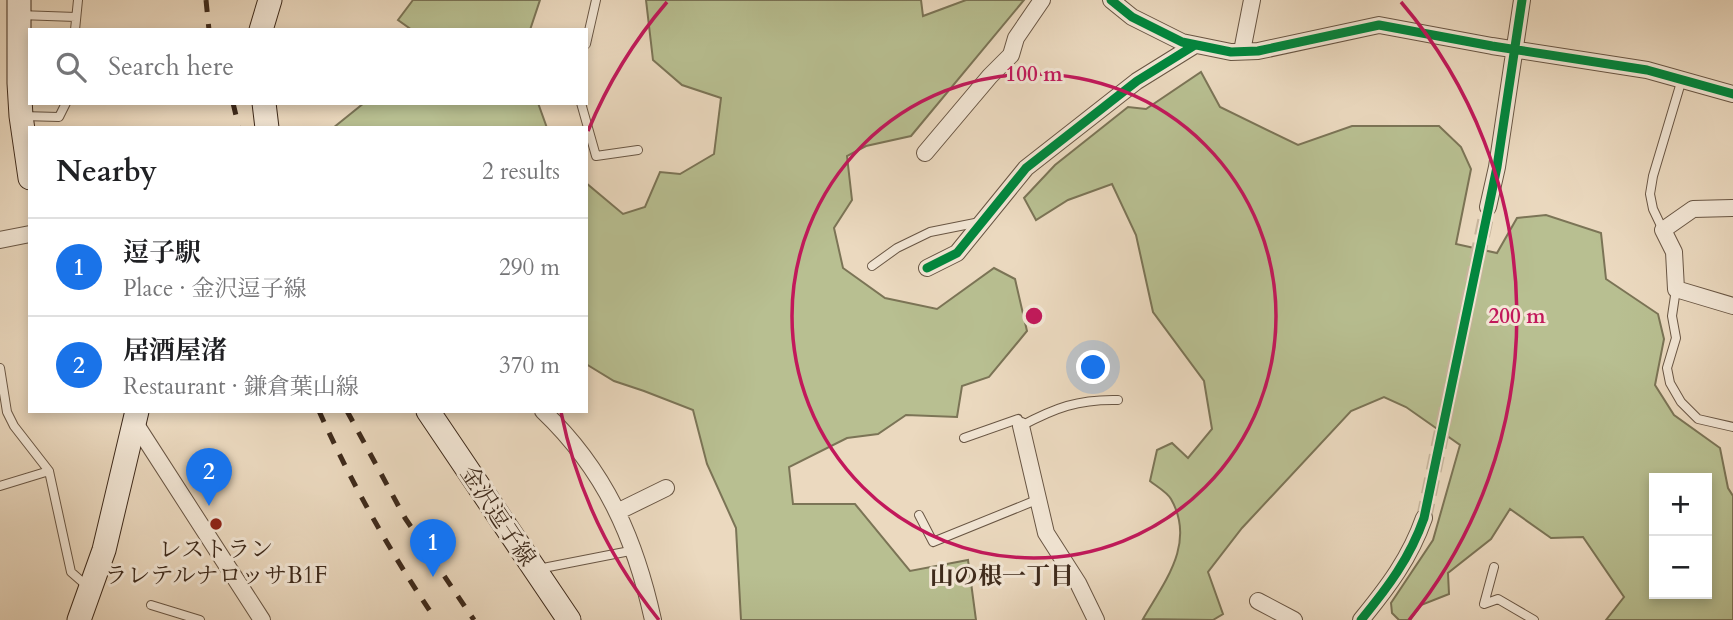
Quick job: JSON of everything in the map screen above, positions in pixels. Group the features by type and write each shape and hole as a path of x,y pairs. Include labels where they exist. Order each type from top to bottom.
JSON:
{"main road":[{"path":"262,28 270,0"},
{"path":"19,7 21,116 28,164"},
{"path":"264,105 267,126"},
{"name":"金沢逗子線","path":"429,413 569,620"},
{"path":"79,620 104,550 133,415"}],"street":[{"path":"925,153 1011,55 1016,38 1042,0"},
{"path":"1111,0 1132,17 1181,42 1195,45 1258,51 1379,25 1647,70 1733,94"},
{"path":"1242,51 1252,0"},
{"path":"1488,207 1497,167 1522,0"},
{"path":"927,268 957,253 1026,168 1137,81 1195,45"},
{"path":"1732,208 1692,209 1663,230 1674,252 1676,289 1733,306"},
{"path":"0,240 28,234"},
{"path":"545,413 569,438 609,493 635,550 653,620"},
{"path":"133,415 262,620"},
{"path":"1021,426 1046,533 1078,583 1096,620"},
{"path":"617,512 666,488"},
{"path":"1362,620 1413,548 1424,518"},
{"path":"1258,601 1294,620"}],"lane":[{"path":"75,28 78,0"},
{"path":"588,35 596,0"},
{"path":"19,7 76,17"},
{"path":"1663,230 1653,209 1650,194 1682,79"},
{"path":"62,126 60,117 65,105"},
{"path":"582,105 588,126"},
{"path":"21,116 60,117"},
{"path":"588,128 596,156 638,150"},
{"path":"872,266 897,248 930,232 983,221"},
{"path":"1676,289 1672,316 1676,338 1667,368 1670,383 1681,402 1698,418 1733,427"},
{"path":"0,368 7,412 14,426 49,471 71,572 90,589"},
{"path":"964,438 1018,419 1021,426 1054,408 1074,403 1118,400"},
{"path":"0,486 49,471"},
{"path":"919,515 933,542 1039,499"},
{"path":"534,569 635,550"},
{"path":"1494,567 1484,604 1498,599 1534,620"},
{"path":"151,605 200,620"}],"green space":[{"path":"413,0 540,0 531,28 409,28 398,20"},
{"path":"646,0 921,0 923,16 966,0 1024,0 911,136 866,146 847,156 852,200 834,228 843,268 885,298 937,309 994,268 1015,279 1027,331 989,377 962,386 957,417 906,415 878,434 847,438 789,467 793,504 855,504 910,571 968,560 976,620 741,620 736,528 707,464 693,410 614,381 588,365 588,185 623,214 645,207 660,172 680,174 714,154 721,98 682,85 653,60"},
{"path":"1201,72 1220,107 1298,145 1352,126 1439,126 1461,147 1471,169 1456,244 1497,253 1517,218 1546,215 1601,233 1606,279 1658,314 1664,339 1655,385 1674,415 1720,448 1728,488 1733,496 1733,620 1606,620 1624,597 1583,537 1551,538 1510,509 1491,539 1448,573 1449,594 1421,605 1410,620 1399,620 1392,613 1391,603 1433,540 1460,445 1406,407 1384,397 1351,411 1242,528 1208,572 1223,614 1213,620 1143,619 1168,576 1179,546 1178,515 1171,499 1150,481 1157,450 1172,443 1188,458 1212,429 1204,381 1153,312 1136,235 1112,184 1068,200 1036,220 1024,198 1055,165 1128,107 1146,109"},
{"path":"362,105 539,105 546,126 335,126"}],"tunnel":[{"path":"1424,518 1488,207"}],"railway":[{"path":"206,0 209,28"},
{"path":"233,105 239,126"},
{"path":"320,413 373,518 436,620"},
{"path":"348,413 405,518 474,620"}],"cycle path":[{"path":"1111,0 1132,17 1182,42 1231,52 1258,51 1379,25 1647,70 1733,94"},
{"path":"1361,620 1397,572 1424,518 1497,167 1522,0"},
{"path":"927,268 957,253 1026,168 1137,81 1195,45"}],"place":[{"name":"居酒屋渚","path":"209,506"},
{"name":"レストラン ラレテルナロッサB1F","path":"216,524"},
{"name":"逗子駅","path":"433,577"}],"district":[{"name":"山の根一丁目","path":"1002,576"}]}
